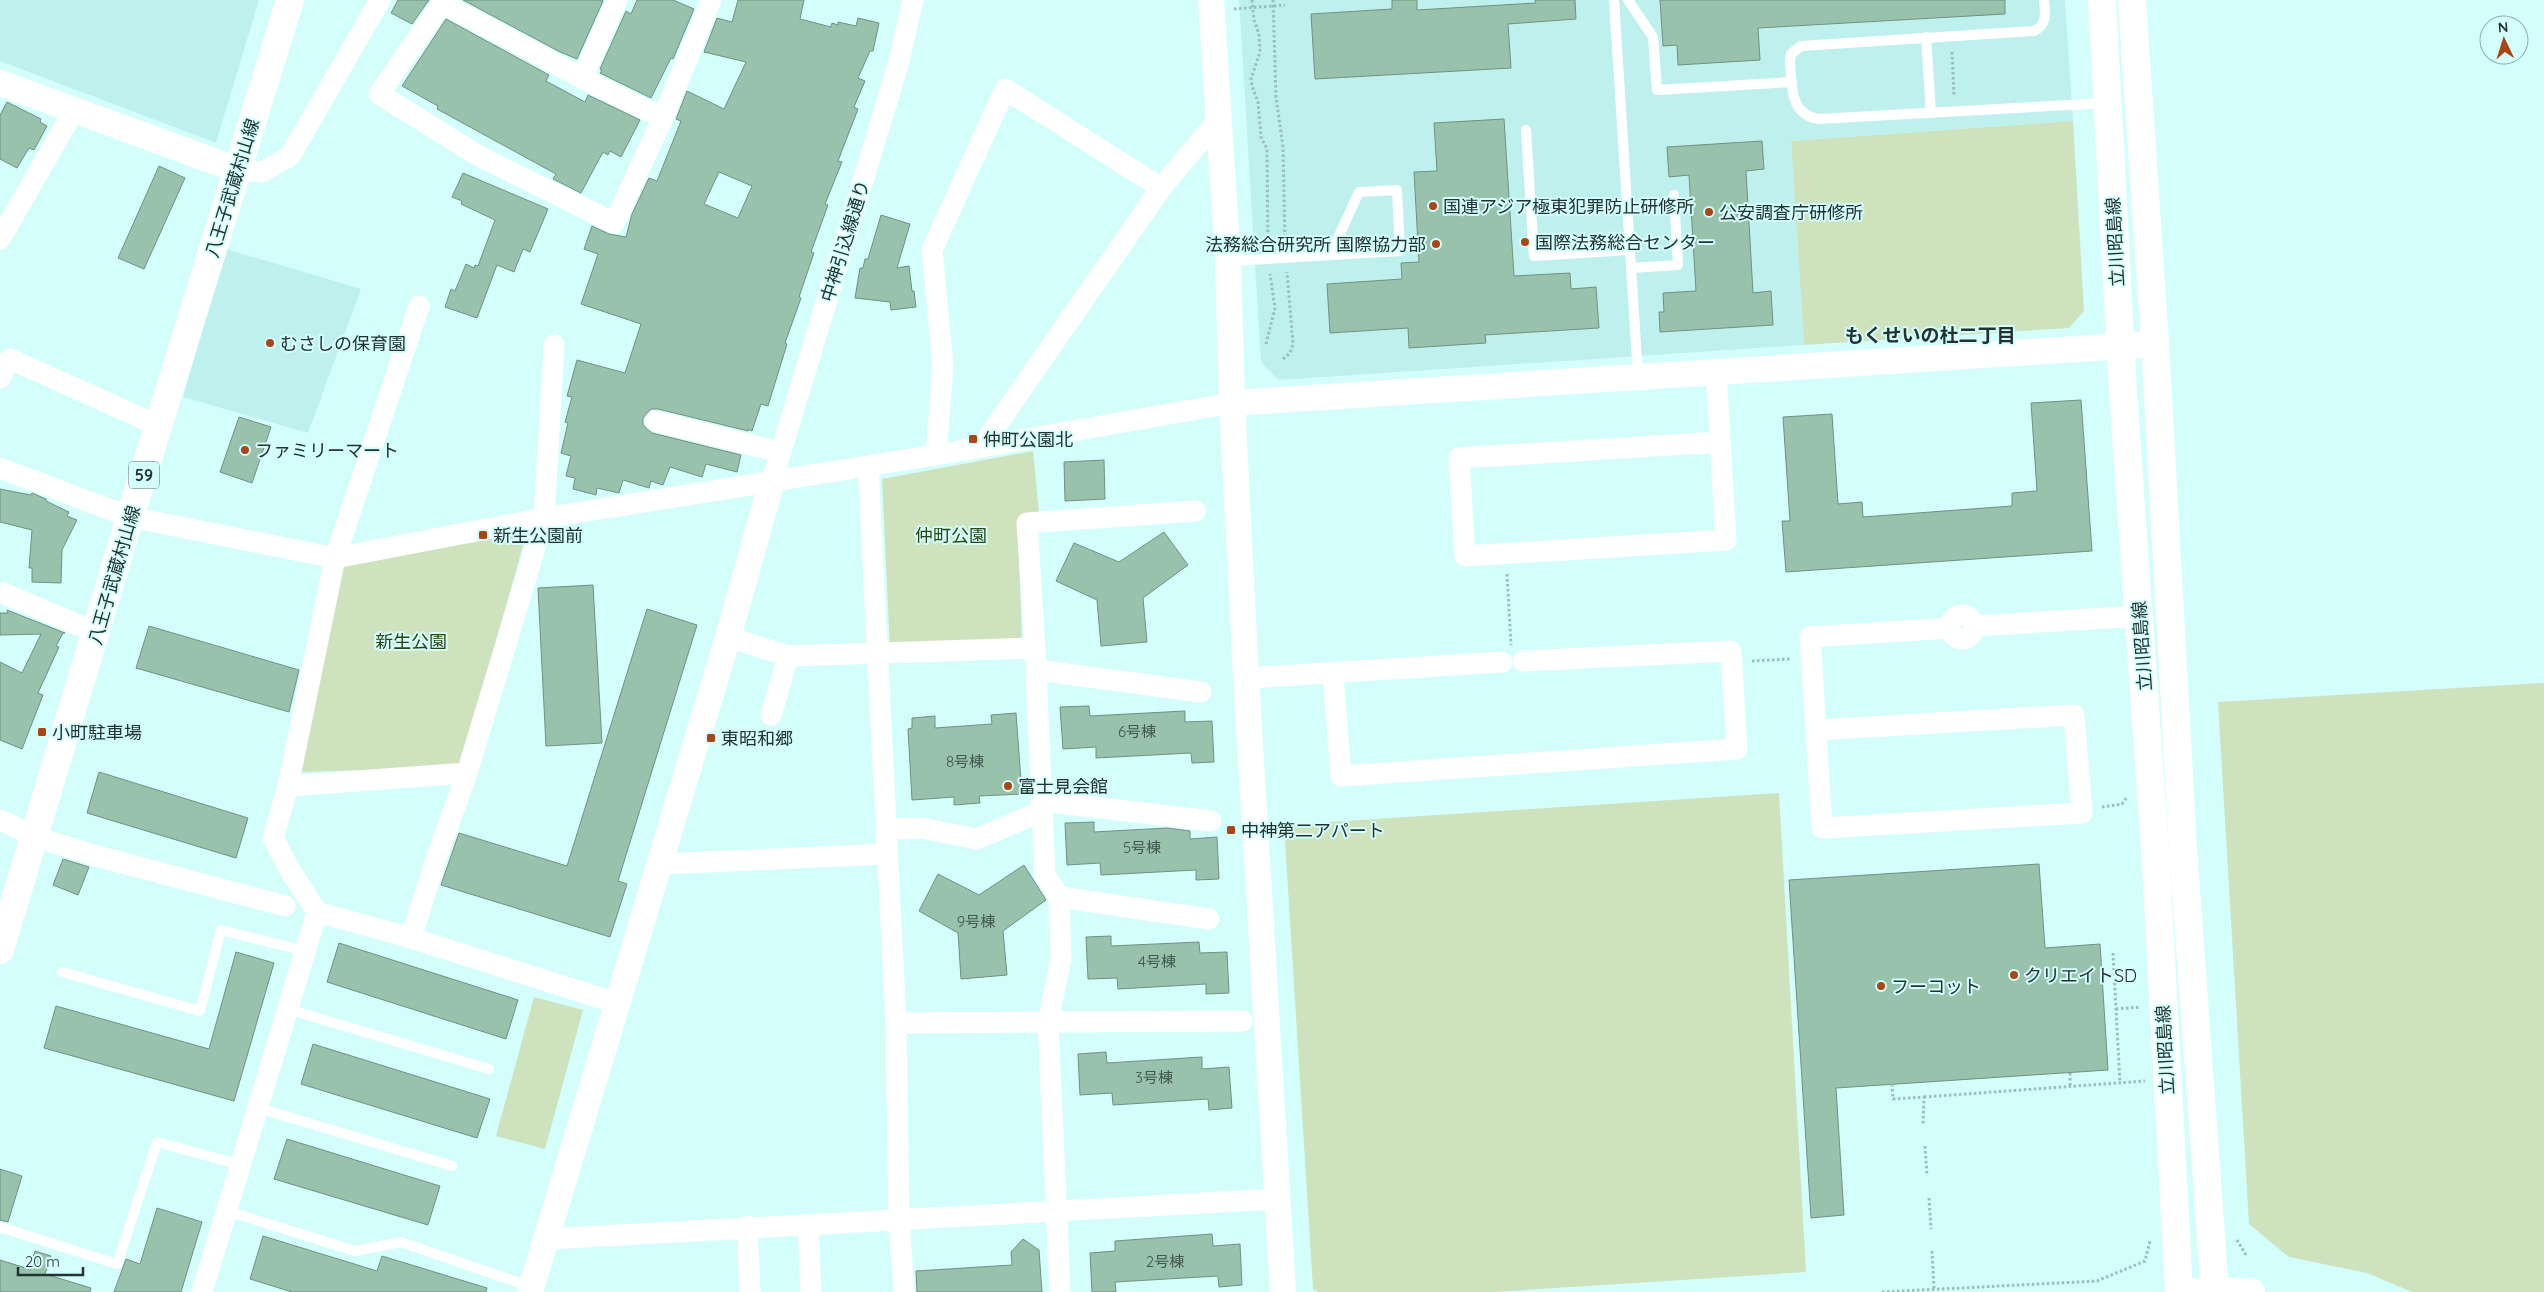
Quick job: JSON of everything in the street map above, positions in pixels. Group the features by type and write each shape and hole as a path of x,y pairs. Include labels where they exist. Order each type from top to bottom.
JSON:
{"main road":[{"name":"八王子武蔵村山線","path":"0,950 36,838 130,517 290,0"},
{"name":"立川昭島線","path":"2102,0 2121,346 2140,616 2179,1292"},
{"name":"立川昭島線","path":"2132,0 2155,344 2208,1292 2251,1292"}],"street":[{"path":"0,83 238,170 262,172 290,156 380,0"},
{"path":"582,78 617,0"},
{"path":"663,118 582,78 442,3 379,94 479,156 614,223 663,118 711,0"},
{"name":"中神引込線通り","path":"765,483 898,65 913,0"},
{"path":"1222,4 1218,120 1228,261 1232,403 1246,678 1283,1292"},
{"path":"936,455 943,366 932,250 1004,89 1161,188"},
{"path":"0,239 74,110"},
{"path":"982,446 1161,188 1218,120"},
{"path":"530,1289 728,637 765,483 767,449 859,144"},
{"path":"419,306 335,558 288,786 273,838 290,872 317,912 411,938 616,1003"},
{"path":"0,468 130,517 335,558 544,518 936,455 1232,403 2155,344"},
{"path":"411,938 437,856 467,773 544,518 554,345"},
{"path":"0,378 10,359 159,426"},
{"path":"1716,372 1726,540 1465,556 1459,458 1720,442"},
{"path":"655,421 767,449"},
{"path":"868,466 896,1023 899,1221 904,1292"},
{"path":"1060,1292 1048,1022 1061,959 1059,897 1045,875 1035,648 1027,523 1196,511"},
{"path":"0,592 97,634"},
{"path":"1816,730 2074,715 2082,813 1822,828 1810,637 1950,628 1954,618 1962,615 1970,617 1974,626 2140,616"},
{"path":"728,637 788,656 877,655 1035,648"},
{"path":"1246,678 1333,673 1512,658 1731,651 1737,749 1341,776 1333,673"},
{"path":"770,714 788,656"},
{"path":"1036,670 1201,692"},
{"path":"288,786 467,773"},
{"path":"886,829 921,828 976,839 1042,806 1211,821"},
{"path":"0,820 36,838 285,906"},
{"path":"660,864 888,854"},
{"path":"1059,897 1209,919"},
{"path":"202,1292 317,912"},
{"path":"896,1023 1242,1021"},
{"path":"546,1239 747,1226 899,1221 1057,1210 1277,1199"},
{"path":"808,1225 811,1292"},
{"path":"747,1226 750,1292"}],"lane":[{"path":"1614,0 1638,377"},
{"path":"1628,0 1653,37 1657,90 1792,82"},
{"path":"2044,0 2044,22 2041,27 2034,31 1801,46 1791,54 1795,104 1810,118 1818,119 2107,103"},
{"path":"1926,37 1931,113"},
{"path":"1526,130 1534,256 1630,250"},
{"path":"1228,261 1330,255 1400,250 1397,190 1359,192 1330,255"},
{"path":"1631,268 1678,265 1674,195"},
{"path":"62,972 200,1011 221,930 305,951"},
{"path":"288,1009 489,1069"},
{"path":"258,1108 452,1166"},
{"path":"0,1227 117,1264 157,1142 241,1165"},
{"path":"227,1210 355,1251 401,1242 530,1289"}],"path":[{"path":"1252,0 1259,34 1260,52 1251,79 1258,102 1261,137 1267,149 1269,173 1266,216 1275,308 1266,344"},
{"path":"1273,0 1276,97 1283,147 1286,257 1293,344 1290,353 1283,359"},
{"path":"1222,4 1253,8 1285,5"},
{"path":"1951,35 1954,99 1963,98"},
{"path":"1506,553 1512,658"},
{"path":"1731,662 1812,658"},
{"path":"2081,808 2122,804 2131,791"},
{"path":"2113,953 2120,1083"},
{"path":"2116,1009 2145,1007"},
{"path":"2070,1073 2070,1086"},
{"path":"1892,1084 1893,1099 2150,1081"},
{"path":"1924,1097 1924,1125"},
{"path":"1925,1146 1927,1176"},
{"path":"1929,1198 1931,1229"},
{"path":"1932,1250 1934,1289"},
{"path":"1882,1292 2097,1280 2145,1261"}],"shaded area":[{"path":"0,0 259,0 216,143 0,61"},
{"name":"国際法務総合センター","path":"1239,0 2065,0 2073,121 1791,141 1804,345 1279,380 1261,362"},
{"name":"むさしの保育園","path":"226,249 361,289 308,433 183,397"}],"green space":[{"path":"2073,121 2084,311 2069,328 1804,345 1791,141"},
{"name":"仲町公園","path":"1033,451 1039,513 1018,527 1022,643 890,649 882,479"},
{"name":"新生公園","path":"527,531 461,767 301,772 343,565"},
{"path":"2544,683 2544,1292 2412,1292 2367,1273 2289,1257 2249,1224 2218,702"},
{"path":"1779,793 1806,1272 1494,1292 1318,1292 1313,1289 1284,825"},
{"path":"534,997 583,1010 545,1149 496,1136"}],"building":[{"path":"398,0 429,0 412,24 391,13"},
{"path":"463,0 603,1 577,59 560,52"},
{"path":"637,0 673,0 694,9 673,59 671,58 651,98 600,73 602,70 600,69 626,11 631,14"},
{"path":"738,0 804,0 800,19 831,27 832,23 838,25 838,22 856,26 858,18 879,23 873,51 870,51 858,78 865,81 854,107 858,109 838,161 842,162 825,204 828,205 811,252 814,253 785,343 787,344 768,406 761,404 752,431 658,409 651,409 643,418 643,425 652,433 741,455 737,472 706,464 702,477 670,467 663,485 651,481 649,488 623,480 619,493 597,488 596,495 573,489 575,478 566,476 571,456 561,453 568,423 565,422 572,397 567,396 577,360 625,373 641,324 581,304 598,254 584,249 592,226 609,234 626,237 632,214 649,178 657,181 681,121 676,119 687,91 724,109 746,62 704,52 717,18 732,22","holes":["719,172 752,186 738,218 704,204"]},
{"path":"1392,0 1417,0 1417,10 1536,3 1535,0 1575,0 1576,19 1508,24 1511,68 1315,79 1311,14 1392,9"},
{"path":"1660,0 2005,0 2005,14 1758,28 1760,60 1678,65 1677,45 1663,46"},
{"path":"446,19 549,75 546,81 585,102 588,95 640,120 621,157 610,151 608,155 603,152 581,193 553,179 556,174 437,109 438,106 402,86"},
{"path":"7,102 41,119 40,122 47,126 34,150 29,148 17,168 0,159 0,115"},
{"path":"1504,119 1514,276 1570,273 1571,289 1596,287 1599,328 1485,335 1486,343 1409,348 1408,328 1330,333 1327,284 1402,279 1401,263 1419,262 1414,172 1437,171 1434,123"},
{"path":"1762,141 1764,169 1746,171 1753,293 1771,291 1773,325 1660,332 1659,312 1664,312 1663,293 1696,291 1689,175 1669,177 1667,147"},
{"path":"159,166 185,178 144,269 118,258"},
{"path":"463,173 548,209 530,252 523,249 514,272 497,265 477,318 445,307 451,289 455,291 466,264 474,268 475,265 478,266 495,220 461,204 462,201 452,197"},
{"path":"881,215 910,224 897,268 909,266 916,307 891,310 890,302 855,298 860,268 863,268 865,259 868,259"},
{"path":"2081,400 2092,551 1786,572 1782,521 1790,521 1783,417 1832,414 1838,504 1862,502 1863,517 2012,506 2012,493 2037,491 2031,403"},
{"name":"ファミリーマート","path":"239,417 271,427 252,483 220,472"},
{"path":"1104,460 1105,499 1065,501 1064,462"},
{"path":"0,489 31,495 32,493 69,512 67,516 77,520 62,550 61,583 32,582 32,568 29,568 32,530 0,522"},
{"path":"1164,532 1188,565 1143,598 1147,642 1101,646 1097,600 1056,581 1074,543 1119,562"},
{"path":"593,585 602,743 546,746 538,588"},
{"path":"647,609 697,625 618,881 627,884 610,937 441,885 459,833 567,866"},
{"path":"7,610 65,633 63,633 56,646 59,647 38,693 43,695 22,749 0,740 0,662 22,673 41,634 0,635 0,613 8,613"},
{"path":"149,626 299,670 289,712 136,668"},
{"path":"1089,706 1090,716 1185,711 1185,722 1212,721 1214,762 1192,763 1191,753 1096,758 1096,747 1063,749 1060,707"},
{"path":"1016,713 1022,794 979,796 980,803 954,805 954,797 912,800 908,729 912,728 912,718 935,716 935,728 992,724 991,715"},
{"path":"99,772 248,818 236,858 87,813"},
{"path":"1094,822 1094,832 1167,828 1190,831 1190,839 1217,837 1219,879 1196,880 1196,870 1101,875 1100,863 1067,865 1065,823"},
{"path":"63,859 89,867 78,895 53,885"},
{"path":"2039,864 2045,948 2100,944 2108,1070 1836,1088 1844,1215 1811,1218 1789,880"},
{"path":"1024,865 1046,900 1003,931 1007,975 961,979 958,933 919,911 938,874 979,895"},
{"path":"1111,936 1111,946 1199,942 1200,953 1227,952 1229,993 1206,994 1206,984 1118,989 1117,978 1088,979 1086,937"},
{"path":"339,943 518,1000 506,1039 327,982"},
{"path":"236,952 274,963 234,1101 44,1048 56,1006 209,1049"},
{"path":"313,1044 490,1099 477,1138 301,1084"},
{"path":"1106,1052 1107,1063 1202,1057 1202,1069 1229,1067 1232,1108 1209,1110 1208,1099 1113,1105 1112,1093 1080,1095 1078,1054"},
{"path":"287,1139 440,1186 428,1225 274,1179"},
{"path":"0,1169 22,1176 8,1222 0,1220"},
{"path":"157,1208 202,1222 181,1292 114,1292 126,1259 140,1264"},
{"path":"1212,1234 1213,1246 1240,1244 1242,1285 1219,1287 1218,1276 1115,1282 1116,1292 1092,1292 1090,1253 1115,1251 1115,1241"},
{"path":"263,1236 377,1271 382,1256 487,1288 486,1292 292,1292 250,1279"},
{"path":"1023,1239 1039,1250 1042,1292 917,1292 916,1271 1012,1265 1011,1252"},
{"path":"35,1251 51,1256 45,1274 91,1288 90,1292 0,1292 0,1260 29,1269"}],"place":[{"name":"国連アジア極東犯罪防止研修所","path":"1433,206"},
{"name":"公安調査庁研修所","path":"1709,212"},
{"name":"国際法務総合センター","path":"1525,242"},
{"name":"法務総合研究所 国際協力部","path":"1436,244"},
{"name":"むさしの保育園","path":"270,343"},
{"name":"仲町公園北","path":"973,439"},
{"name":"ファミリーマート","path":"245,450"},
{"name":"新生公園前","path":"483,535"},
{"name":"小町駐車場","path":"42,732"},
{"name":"東昭和郷","path":"711,738"},
{"name":"富士見会館","path":"1008,786"},
{"name":"中神第二アパート","path":"1231,830"},
{"name":"クリエイトSD","path":"2014,975"},
{"name":"フーコット","path":"1881,986"}],"district":[{"name":"もくせいの杜二丁目","path":"1930,335"}]}
